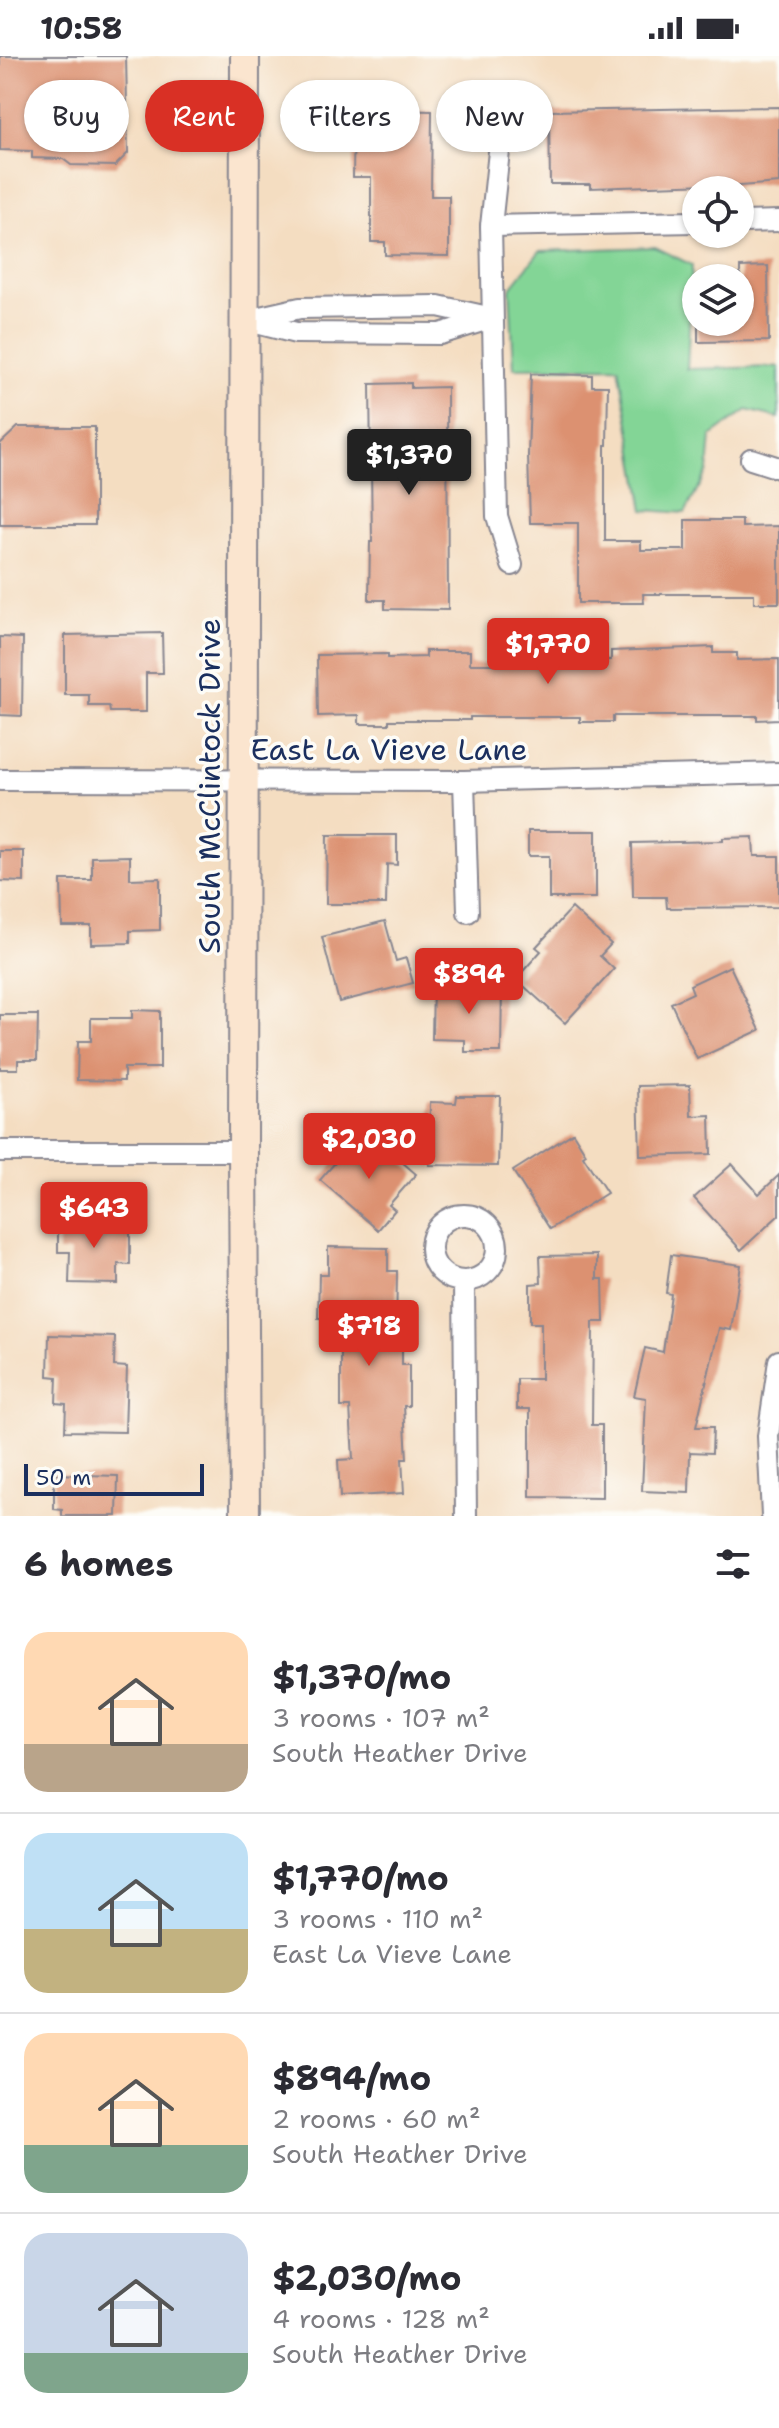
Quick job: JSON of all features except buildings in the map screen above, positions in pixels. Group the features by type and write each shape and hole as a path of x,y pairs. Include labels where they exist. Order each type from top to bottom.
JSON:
{"main road":[{"name":"South McClintock Drive","path":"245,56 245,1516"}],"street":[{"path":"499,152 491,226 497,516 512,565"},
{"path":"754,222 779,221"},
{"path":"491,226 682,222"},
{"path":"244,320 300,308 438,306 492,318"},
{"path":"751,459 779,468"},
{"name":"East La Vieve Lane","path":"0,780 464,781 779,773"},
{"path":"464,781 468,912"},
{"path":"0,1153 243,1151"},
{"path":"464,1282 466,1516"},
{"path":"772,1516 768,1436 779,1361"}],"green space":[{"path":"655,247 690,264 682,264 682,336 689,336 687,369 779,367 779,418 747,410 711,436 708,471 685,513 644,510 619,367 514,368 510,289 540,251"}]}
